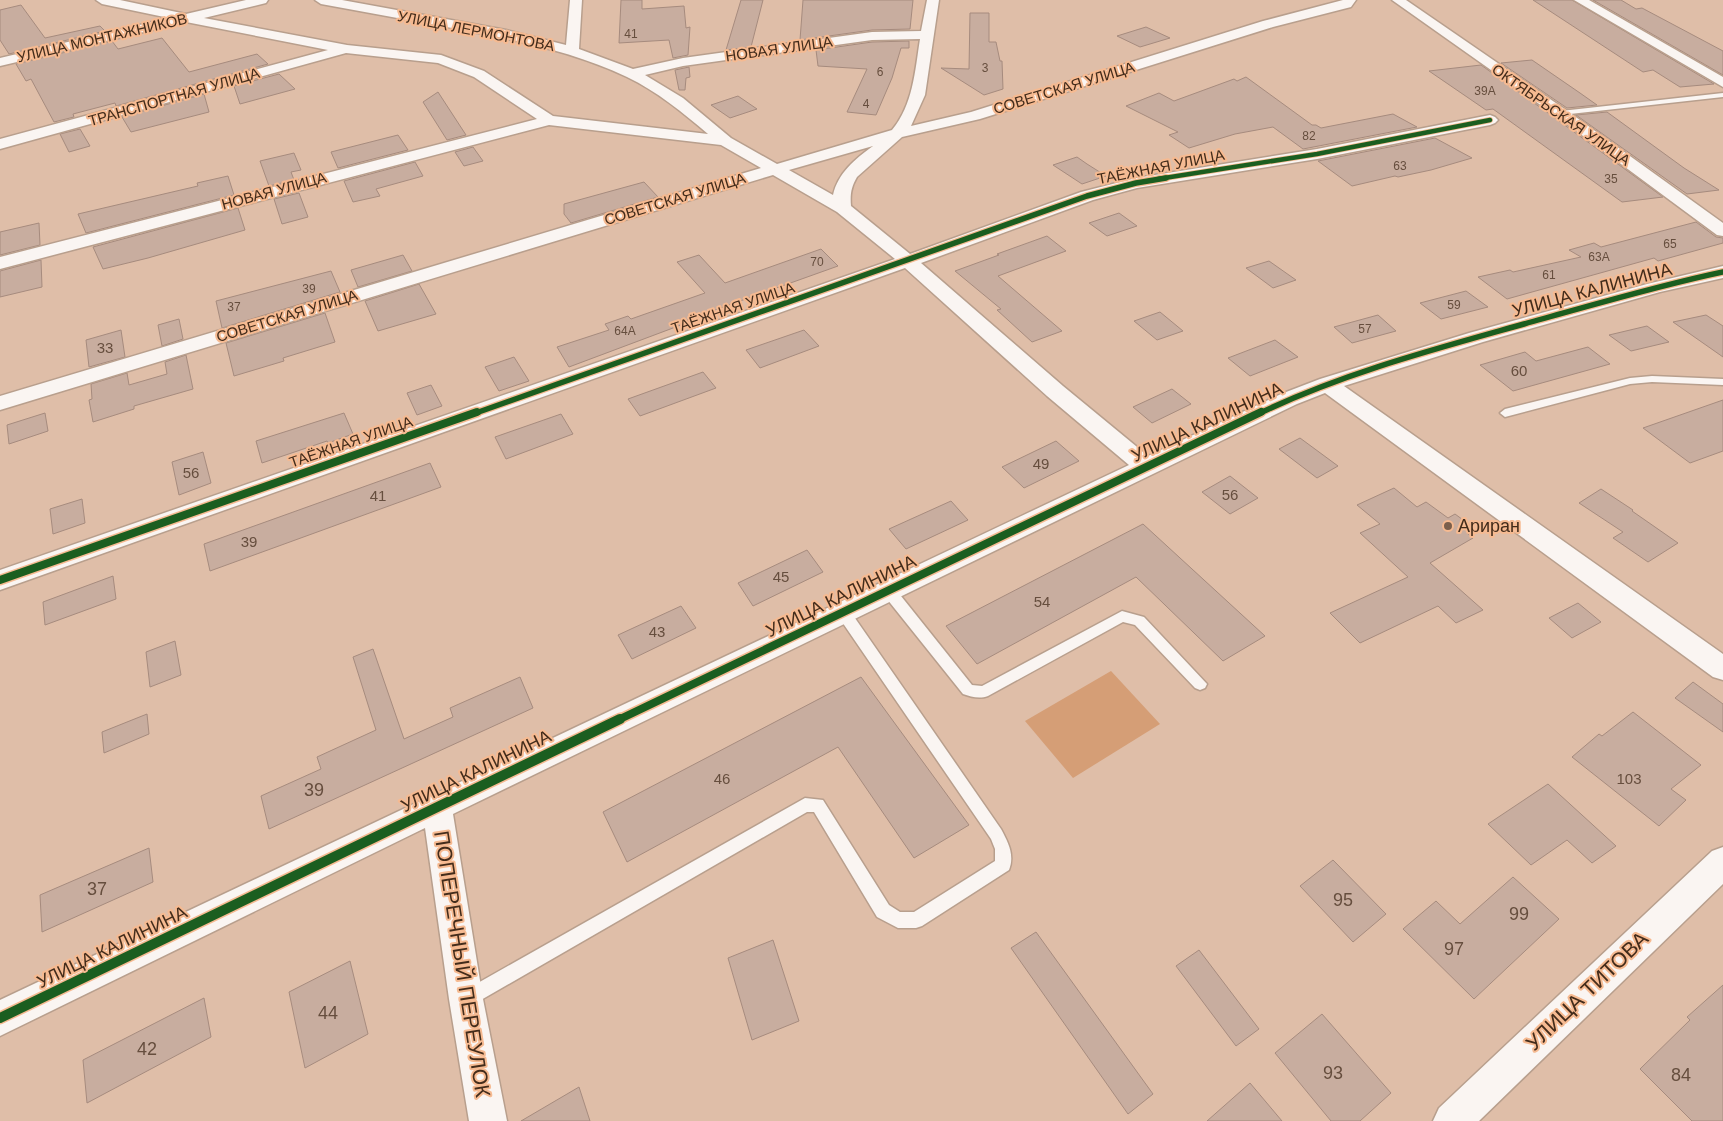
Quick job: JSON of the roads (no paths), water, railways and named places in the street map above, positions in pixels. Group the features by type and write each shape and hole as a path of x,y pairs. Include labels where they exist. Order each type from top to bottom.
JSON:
{"street":[{"path":"102,0 347,49 441,59 479,74 548,120 725,141 844,208 908,261 1055,391 1146,467"},
{"name":"УЛИЦА МОНТАЖНИКОВ","path":"0,62 262,0"},
{"name":"УЛИЦА ЛЕРМОНТОВА","path":"321,0 506,34 572,51 632,74 678,101 725,141"},
{"path":"572,51 576,0"},
{"path":"844,208 840,199 846,180 859,165 896,134 908,120 918,94 933,0"},
{"name":"СОВЕТСКАЯ УЛИЦА","path":"0,403 896,134 975,116 1268,24 1346,4 1350,0"},
{"name":"ОКТЯБРЬСКАЯ УЛИЦА","path":"1398,0 1401,4 1561,113 1723,231"},
{"path":"1580,0 1723,83"},
{"name":"НОВАЯ УЛИЦА","path":"632,74 683,62 872,36 927,35"},
{"name":"ТРАНСПОРТНАЯ УЛИЦА","path":"0,144 347,49"},
{"name":"НОВАЯ УЛИЦА","path":"0,263 548,120"},
{"name":"ТАЁЖНАЯ УЛИЦА","path":"0,580 908,261 1087,196 1136,183 1326,152 1490,120"},
{"name":"УЛИЦА КАЛИНИНА","path":"0,1018 1254,414 1327,384 1455,343 1630,294 1723,272"},
{"path":"1327,384 1723,669"},
{"name":"ПОПЕРЕЧНЫЙ ПЕРЕУЛОК","path":"437,807 466,999 488,1121"},
{"name":"УЛИЦА ТИТОВА","path":"1452,1121 1723,862"}],"lane":[{"path":"1561,113 1723,95"},
{"path":"1505,413 1630,381 1652,379 1723,382"},
{"path":"888,590 968,690 983,692 1122,616 1139,621 1200,684"},
{"path":"466,999 805,805 818,805 883,911 898,920 916,920 1003,865 1003,848 996,834 842,612"}],"place":[{"name":"Ариран","path":"1448,526"}]}
